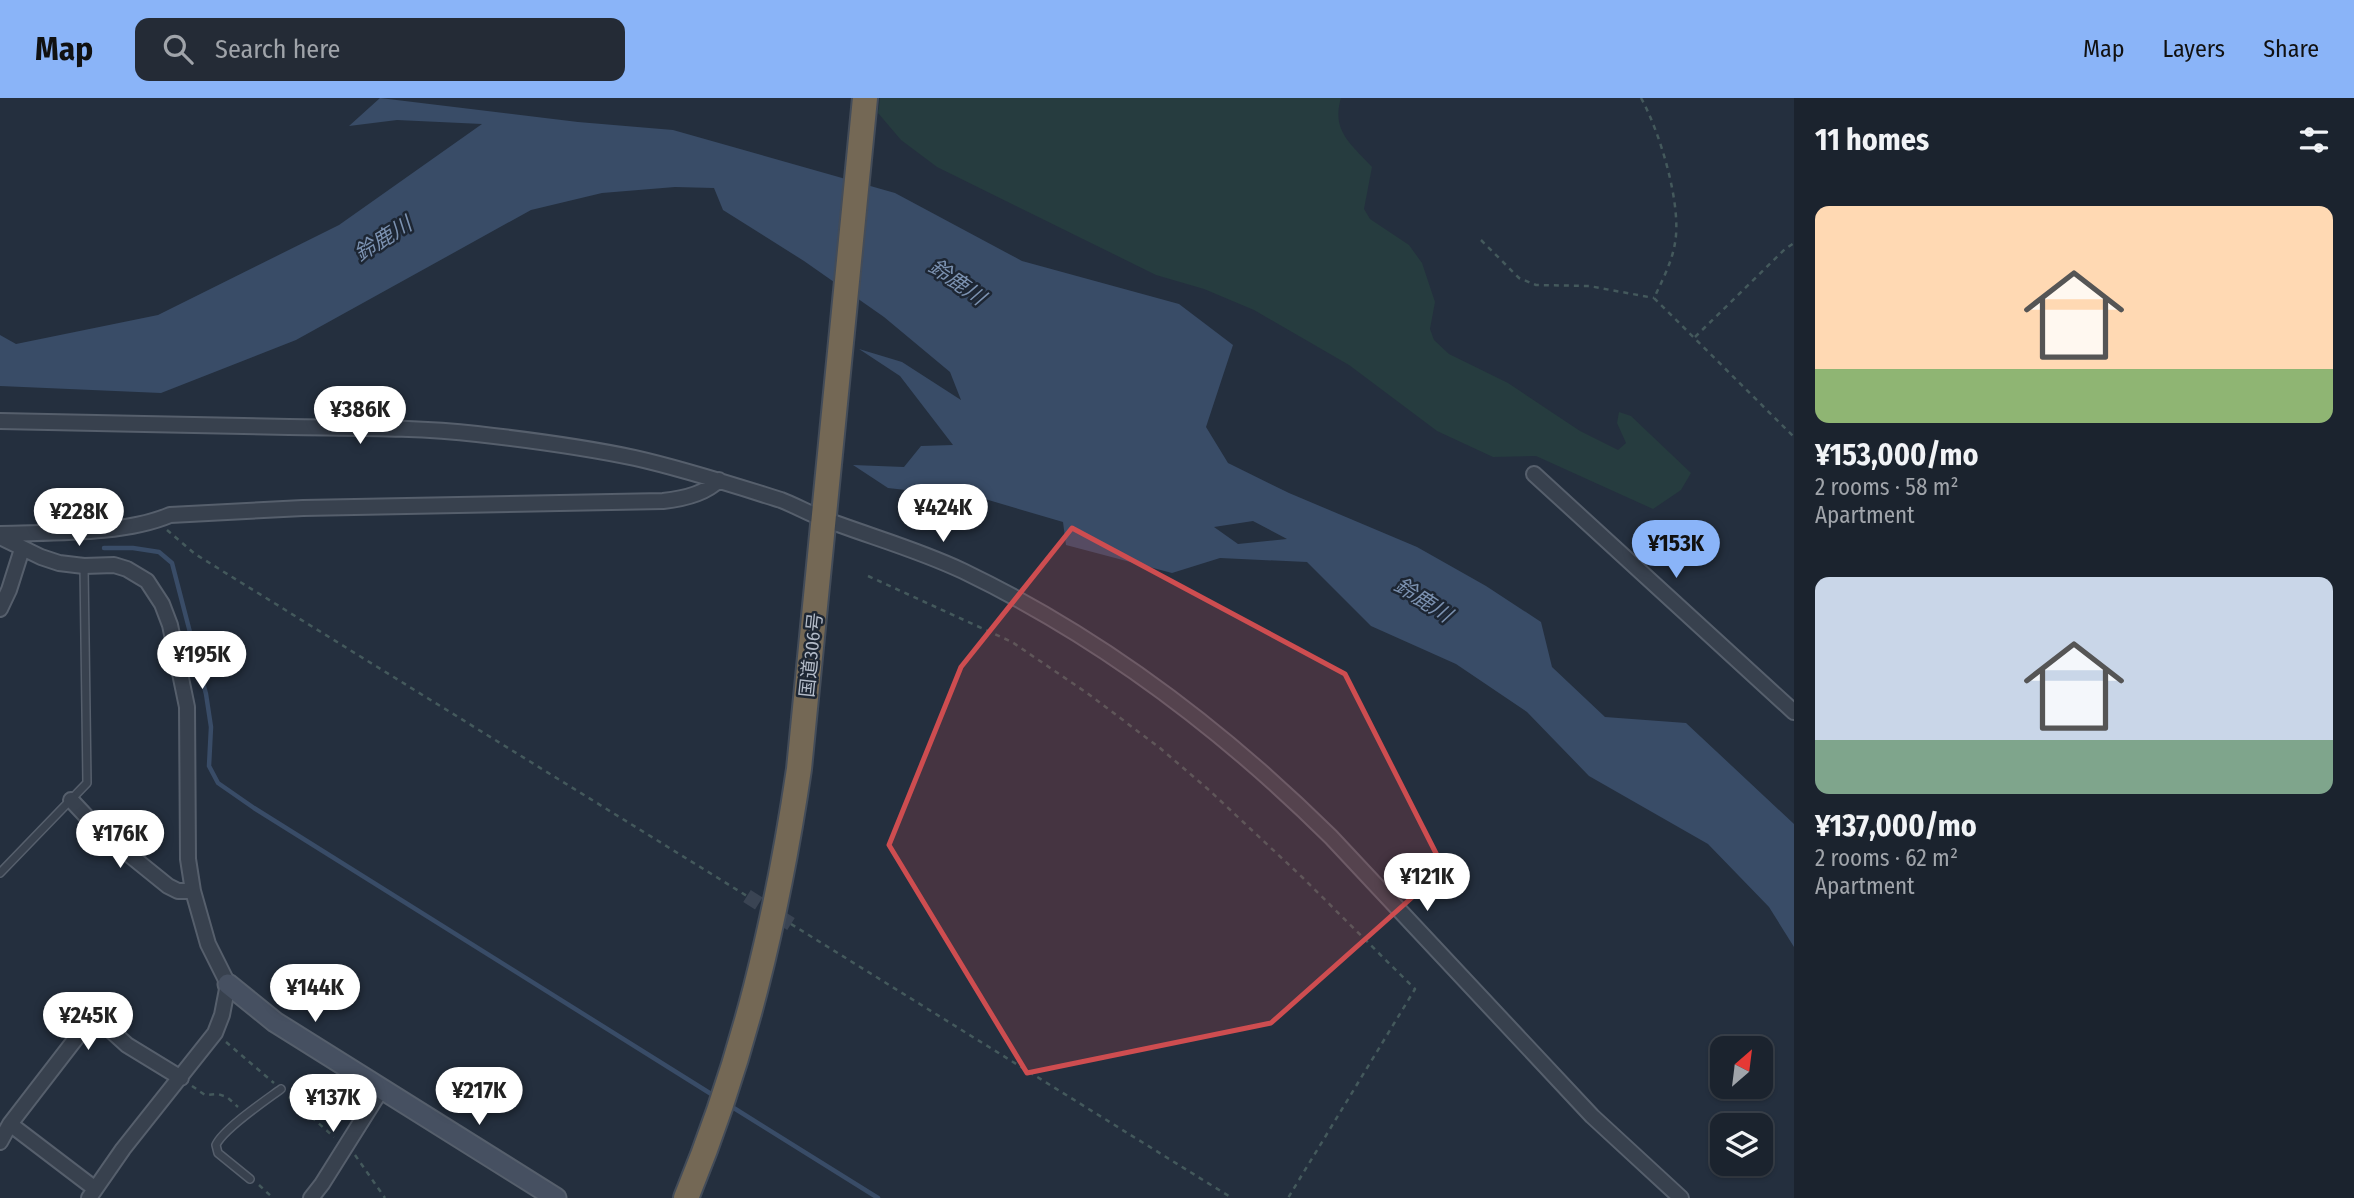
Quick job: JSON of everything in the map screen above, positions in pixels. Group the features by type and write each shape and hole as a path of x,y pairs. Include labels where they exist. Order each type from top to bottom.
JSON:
{"highway":[{"name":"国道306号","path":"686,1198 706,1150 740,1051 775,908 791,821 799,768 865,98"}],"street":[{"path":"0,421 363,428 474,433 582,448 637,459 825,512 961,570 1055,621 1135,673 1225,740 1287,793 1331,836 1592,1116 1681,1198"},
{"path":"1534,474 1794,712"},
{"path":"0,536 98,530 155,522 170,515 303,508 663,501 712,488 719,481"},
{"path":"0,536 22,549 59,563 114,565 137,573 155,591 170,625 187,707 188,859 193,891 208,944 228,984 275,1022 556,1198"},
{"path":"0,609 22,549"},
{"path":"71,800 100,831 168,886 178,891 193,891"},
{"path":"10,1124 92,1193 123,1149 215,1033 222,1015 228,984"},
{"path":"0,1142 10,1124 94,1015 127,1045 181,1078"},
{"path":"311,1198 346,1148 381,1090"}],"lane":[{"path":"0,873 87,783 84,566"},
{"path":"250,1178 218,1153 216,1145 218,1140 281,1089"}],"path":[{"path":"1641,98 1655,124 1674,196 1675,242 1654,299"},
{"path":"1481,240 1519,278 1536,285 1589,285 1654,299 1794,437"},
{"path":"1695,338 1794,243"},
{"path":"155,522 195,554 747,896"},
{"path":"868,576 1012,642 1087,693 1160,748 1302,877 1415,989 1288,1198"},
{"path":"791,924 1232,1198"},
{"path":"215,1033 356,1156 385,1198"},
{"path":"181,1078 205,1095 218,1094 227,1097 246,1116"},
{"path":"250,1178 273,1198"}],"highlighted area":[{"path":"1072,528 1345,674 1444,869 1271,1023 1027,1073 889,845 961,667"}],"green space":[{"path":"880,98 1341,98 1341,128 1350,144 1372,167 1364,209 1370,219 1409,245 1422,263 1435,302 1430,329 1434,340 1449,354 1508,383 1580,431 1618,450 1626,443 1617,423 1619,412 1631,416 1691,473 1681,490 1653,509 1536,456 1493,457 1437,431 1349,365 1254,310 1204,289 1156,275 937,167 901,140 878,113"}],"water":[{"name":"鈴鹿川","path":"380,98 578,122 673,130 895,193 1022,261 1179,304 1233,345 1206,427 1228,463 1289,493 1417,547 1486,586 1541,622 1552,667 1605,717 1686,723 1794,824 1794,947 1769,907 1708,844 1589,776 1527,712 1456,664 1371,626 1307,562 1220,558 1172,573 1066,545 1063,522 985,499 888,488 853,465 904,467 921,446 953,445 900,376 859,349 902,362 961,400 950,372 884,317 804,261 723,210 714,188 675,187 602,193 531,210 296,340 161,393 0,386 0,335 16,344 158,315 339,225 482,124 397,120 349,126","holes":["1253,521 1287,539 1238,544 1214,527"]}],"waterway":[{"path":"104,548 133,548 159,552 172,563 206,694 211,727 209,766 218,783 716,1097"},
{"path":"729,1105 878,1198"}],"tunnel":[{"path":"747,896 791,924"}]}
